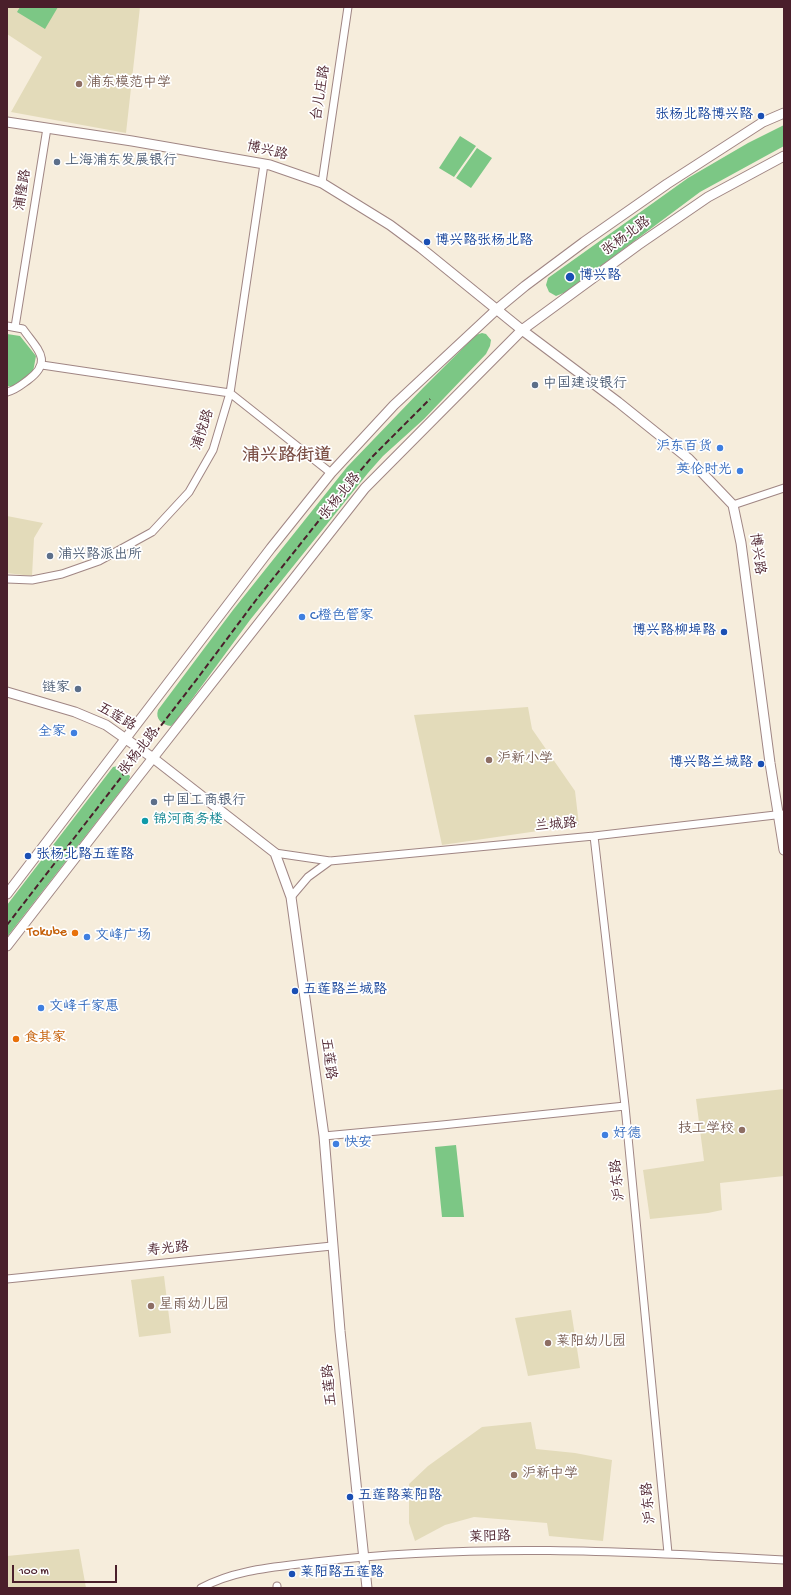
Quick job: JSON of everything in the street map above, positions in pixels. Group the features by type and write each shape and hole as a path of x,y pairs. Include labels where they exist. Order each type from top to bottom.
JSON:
{"street":[{"name":"台儿庄路","path":"322,183 348,7"},
{"name":"张杨北路","path":"7,894 127,739 271,548 331,473 394,405 496,310 578,246 667,184 763,122 784,113"},
{"name":"博兴路","path":"7,122 270,165 322,183 390,225 422,248 496,310 618,402 689,460 733,505 741,543 770,763 781,814 784,850"},
{"name":"浦隆路","path":"15,327 47,128"},
{"name":"张杨北路","path":"7,946 365,488 522,330 638,245 708,197 784,156"},
{"name":"浦悦路","path":"7,579 32,580 62,574 99,561 152,532 189,492 213,450 230,393 264,164"},
{"path":"7,326 23,329 41,355 42,365 37,374 14,390 7,392"},
{"path":"42,365 230,393 331,473"},
{"path":"733,505 784,488"},
{"name":"五莲路","path":"7,692 75,712 106,726 153,758 275,853 290,898 324,1136 332,1246 367,1588"},
{"name":"兰城路","path":"275,853 330,861 594,836 781,814"},
{"name":"沪东路","path":"594,836 625,1106 668,1553"},
{"path":"290,898 308,877 330,861"},
{"path":"324,1136 625,1106"},
{"name":"寿光路","path":"7,1279 332,1246"},
{"name":"莱阳路","path":"201,1588 212,1582 262,1568 363,1556 534,1549 668,1553 784,1560"}],"shaded area":[{"name":"浦东模范中学","path":"9,7 140,7 126,133 11,112 42,57 7,34 7,10"},
{"path":"7,516 43,523 34,538 32,576 7,573"},
{"name":"沪新小学","path":"528,707 532,729 575,791 579,825 442,845 414,715"},
{"name":"技工学校","path":"784,1089 784,1176 720,1183 722,1210 708,1213 650,1219 643,1170 704,1161 696,1099"},
{"name":"星雨幼儿园","path":"164,1276 171,1333 139,1337 131,1280"},
{"name":"莱阳幼儿园","path":"571,1310 580,1368 528,1376 515,1318"},
{"name":"沪新中学","path":"531,1422 536,1449 575,1453 612,1460 603,1541 549,1536 547,1523 474,1517 445,1525 415,1541 409,1523 409,1484 428,1466 482,1427"},
{"path":"79,1549 86,1588 7,1588 7,1556"}],"green space":[{"path":"20,7 58,7 45,29 17,12"},
{"path":"784,125 784,146 700,192 566,292 556,296 549,292 546,285 548,278 688,178 748,143"},
{"path":"460,136 476,146 454,177 439,168"},
{"path":"477,148 492,158 471,188 456,178"},
{"path":"482,333 486,334 491,340 486,354 424,419 383,456 368,473 250,620 176,721 171,726 162,723 158,719 158,710 233,610 347,467 476,335"},
{"path":"7,334 20,336 36,356 33,372 12,387 7,386"},
{"path":"118,766 130,776 129,780 7,937 7,905 113,767"},
{"path":"456,1145 464,1217 442,1217 435,1147"}],"railway":[{"path":"7,925 256,600 336,499 372,457 430,399"}],"place":[{"name":"浦东模范中学","path":"79,84"},
{"name":"张杨北路博兴路","path":"761,116"},
{"name":"上海浦东发展银行","path":"57,162"},
{"name":"博兴路张杨北路","path":"427,242"},
{"name":"博兴路","path":"570,277"},
{"name":"中国建设银行","path":"535,385"},
{"name":"沪东百货","path":"720,448"},
{"name":"英伦时光","path":"740,471"},
{"name":"浦兴路派出所","path":"50,556"},
{"name":"C橙色管家","path":"302,617"},
{"name":"博兴路柳埠路","path":"724,632"},
{"name":"链家","path":"78,689"},
{"name":"全家","path":"74,733"},
{"name":"沪新小学","path":"489,760"},
{"name":"博兴路兰城路","path":"761,764"},
{"name":"中国工商银行","path":"154,802"},
{"name":"锦河商务楼","path":"145,821"},
{"name":"张杨北路五莲路","path":"28,856"},
{"name":"Tokube","path":"75,933"},
{"name":"文峰广场","path":"87,937"},
{"name":"五莲路兰城路","path":"295,991"},
{"name":"文峰千家惠","path":"41,1008"},
{"name":"食其家","path":"16,1039"},
{"name":"技工学校","path":"742,1130"},
{"name":"好德","path":"605,1135"},
{"name":"快安","path":"336,1144"},
{"name":"星雨幼儿园","path":"151,1306"},
{"name":"莱阳幼儿园","path":"548,1343"},
{"name":"沪新中学","path":"514,1475"},
{"name":"五莲路莱阳路","path":"350,1497"},
{"name":"莱阳路五莲路","path":"292,1574"}],"district":[{"name":"浦兴路街道","path":"287,457"}]}
